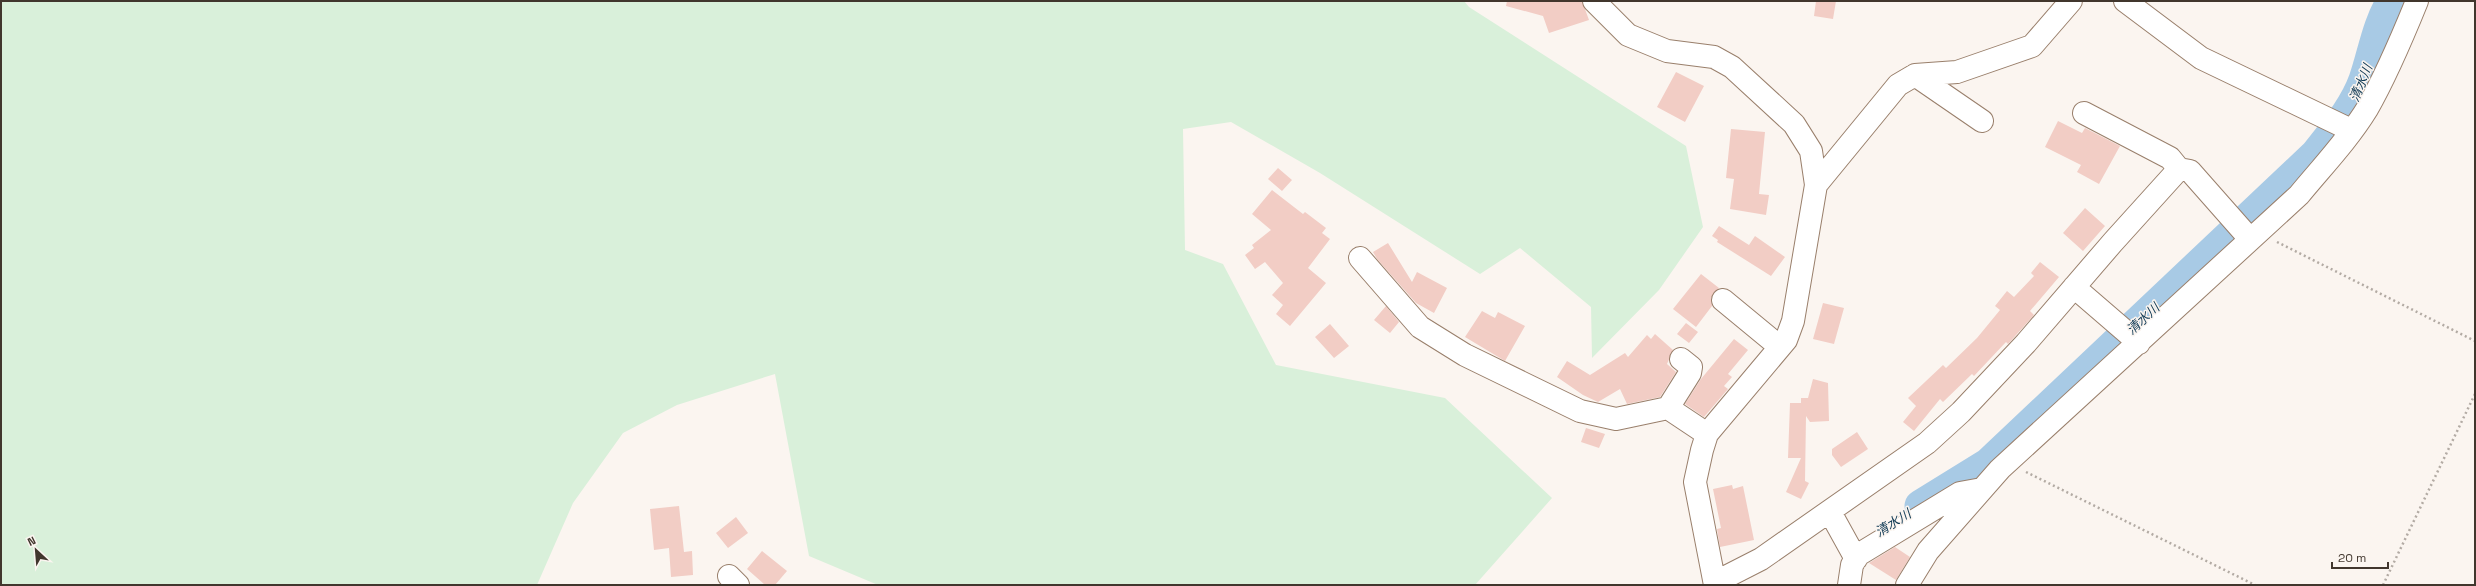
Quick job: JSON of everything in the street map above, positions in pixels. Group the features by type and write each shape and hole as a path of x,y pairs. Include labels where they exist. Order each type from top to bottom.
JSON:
{"street":[{"path":"1594,1 1628,35 1667,51 1714,57 1732,67 1794,124 1811,151 1816,185 1793,321 1786,340 1780,348 1707,434 1695,482 1715,583 1761,559 1927,443 1961,412 2026,343 2179,169"},
{"path":"1816,185 1898,85 1916,75 1957,72 2032,46 2071,1"},
{"path":"2125,1 2201,58 2351,130"},
{"path":"1907,585 1928,551 1982,489 2007,463 2299,195 2366,110 2392,63 2417,1"},
{"path":"1916,75 1982,121"},
{"path":"2084,113 2170,158 2179,169 2190,171 2254,236"},
{"path":"1360,258 1420,327 1485,365 1587,413 1616,419 1668,408 1690,374 1691,367 1681,359"},
{"path":"2074,287 2139,343"},
{"path":"1723,300 1780,348"},
{"path":"1668,408 1707,434"},
{"path":"1849,585 1852,565 1858,555 1960,493 1982,489"},
{"path":"1830,512 1856,559"}],"path":[{"path":"2254,236 2475,341"},
{"path":"2386,585 2383,583 2475,394"},
{"path":"2007,463 2255,585"}],"green space":[{"path":"1,1 1464,1 1469,7 1686,146 1703,227 1659,290 1592,358 1591,307 1520,248 1480,274 1320,173 1231,122 1183,129 1185,250 1223,264 1276,365 1445,398 1552,498 1475,585 878,585 809,556 775,374 677,405 623,433 573,503 537,585 1,585"}],"building":[{"path":"1507,1 1582,1 1589,20 1549,33 1543,16 1506,6"},
{"path":"1816,1 1836,1 1833,19 1814,16"},
{"path":"1676,72 1704,86 1685,122 1657,107"},
{"path":"2058,121 2082,133 2085,128 2120,146 2099,184 2077,172 2081,165 2045,147"},
{"path":"1731,129 1765,132 1759,194 1769,195 1766,215 1730,209 1734,179 1726,178"},
{"path":"1278,168 1292,180 1282,191 1268,179"},
{"path":"1272,190 1303,214 1305,212 1326,228 1322,233 1330,239 1308,268 1326,283 1290,326 1276,314 1283,305 1272,295 1283,283 1265,262 1255,269 1245,255 1254,248 1252,245 1271,230 1252,214"},
{"path":"2085,208 2105,226 2083,251 2063,233"},
{"path":"1719,226 1749,245 1755,236 1785,257 1771,276 1717,242 1718,240 1712,236"},
{"path":"1388,243 1412,282 1417,272 1447,288 1434,313 1416,303 1377,259 1373,252"},
{"path":"2040,262 2059,277 2030,311 2034,315 2008,344 2006,342 1974,376 1972,374 1943,402 1940,399 1914,431 1903,422 1916,406 1908,398 1943,365 1946,368 1977,338 2000,310 1995,306 2007,291 2014,297 2034,276 2031,273"},
{"path":"1701,274 1719,288 1711,298 1712,306 1696,327 1673,309"},
{"path":"1823,303 1844,308 1834,344 1813,339"},
{"path":"1386,306 1399,322 1390,333 1374,320"},
{"path":"1482,311 1495,318 1498,312 1525,326 1505,361 1465,337"},
{"path":"1686,323 1698,332 1689,343 1677,334"},
{"path":"1330,324 1349,346 1334,358 1315,337"},
{"path":"1655,334 1673,350 1667,364 1676,372 1660,397 1627,404 1620,389 1598,402 1583,395 1557,377 1567,361 1590,375 1625,353 1628,357 1647,335 1651,339"},
{"path":"1734,339 1748,350 1728,374 1732,377 1724,386 1728,389 1704,417 1685,404 1701,379"},
{"path":"1813,379 1828,383 1829,421 1810,422 1806,416 1805,481 1809,483 1801,499 1786,492 1801,458 1788,458 1790,403 1801,403 1801,398 1808,398"},
{"path":"1586,428 1605,434 1599,448 1581,442"},
{"path":"1857,432 1868,449 1841,467 1832,455 1832,449"},
{"path":"1732,485 1733,489 1743,486 1754,540 1720,547 1717,529 1721,528 1713,489"},
{"path":"679,506 684,552 692,551 693,575 671,577 669,548 654,550 650,509"},
{"path":"736,517 748,533 728,548 716,533"},
{"path":"1895,547 1910,557 1896,580 1869,563"},
{"path":"762,551 787,571 775,585 765,585 747,569"}],"waterway":[{"name":"清水川","path":"1921,506 1989,464 2316,155 2344,119 2356,100 2365,80 2380,30 2393,1"}]}
